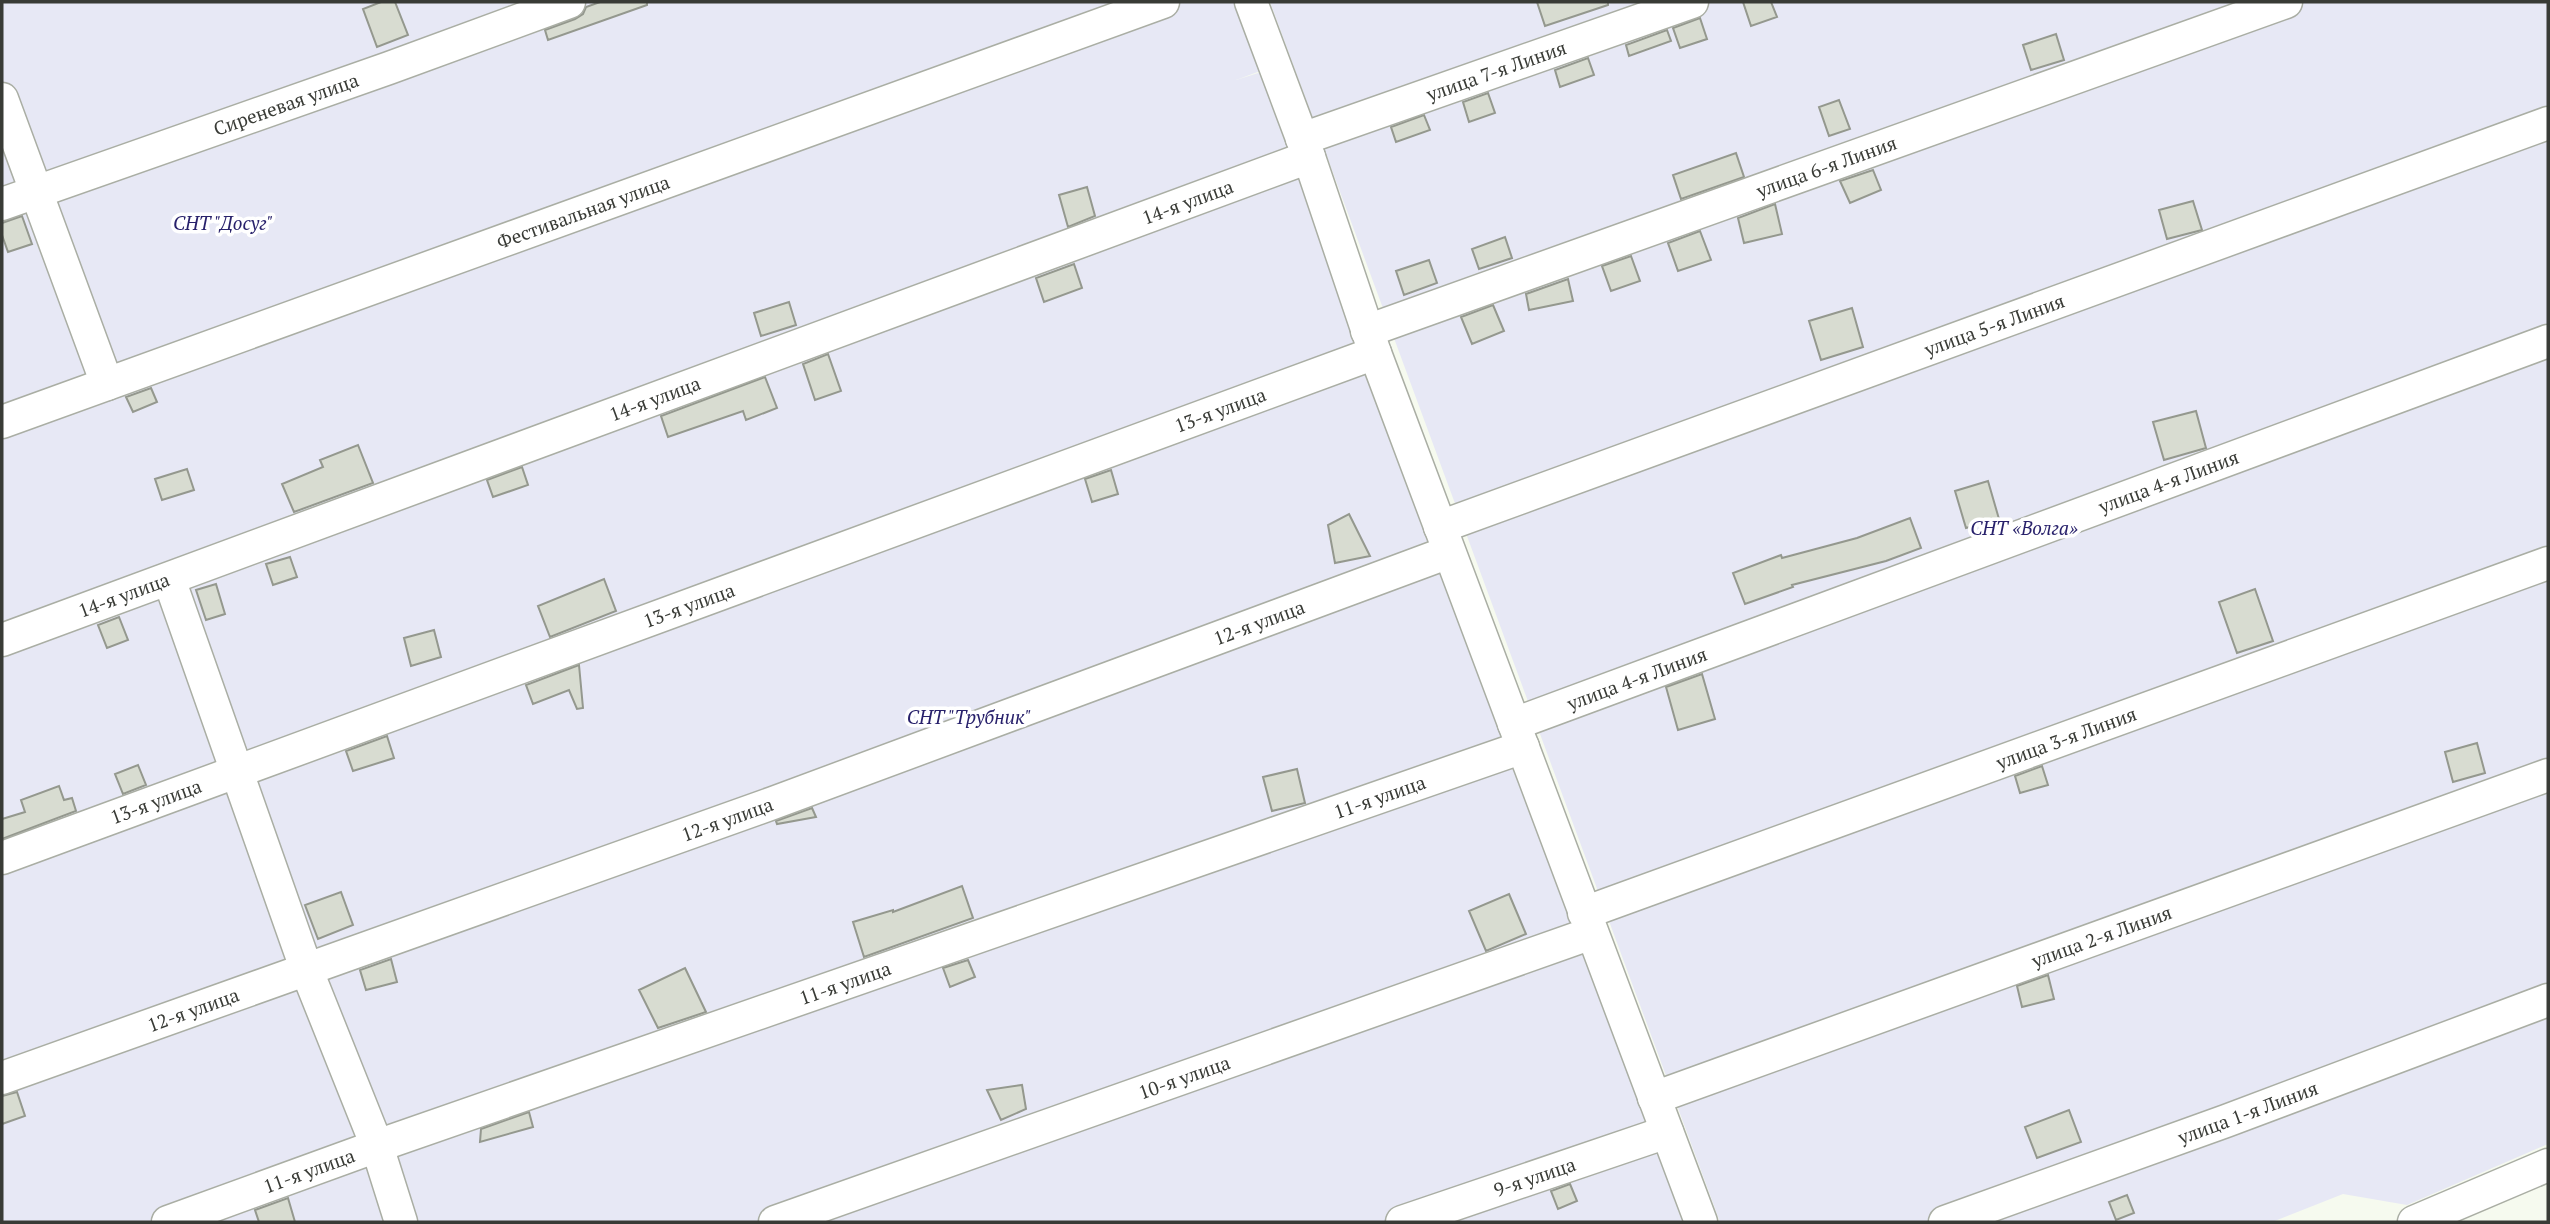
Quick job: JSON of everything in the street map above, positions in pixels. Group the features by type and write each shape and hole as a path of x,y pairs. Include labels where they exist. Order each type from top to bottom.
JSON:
{"street":[{"name":"Сиреневая улица","path":"2,204 569,2"},
{"name":"Фестивальная улица","path":"2,422 1163,2"},
{"path":"1251,2 1305,148 1371,342 1700,1222"},
{"name":"улица 7-я Линия","path":"1305,148 1692,2"},
{"name":"улица 6-я Линия","path":"1371,342 2286,2"},
{"path":"2,99 107,384"},
{"name":"улица 5-я Линия","path":"1445,539 2548,123"},
{"name":"14-я улица","path":"2,640 1305,148"},
{"name":"улица 4-я Линия","path":"1518,736 2548,341"},
{"name":"13-я улица","path":"2,858 237,772 1371,342"},
{"name":"12-я улица","path":"2,1078 773,803 1445,539"},
{"name":"улица 3-я Линия","path":"1588,923 2548,563"},
{"path":"169,579 307,971 377,1146 401,1222"},
{"name":"11-я улица","path":"168,1222 1518,736"},
{"name":"улица 2-я Линия","path":"1654,1098 2548,775"},
{"name":"10-я улица","path":"775,1222 1588,923"},
{"name":"улица 1-я Линия","path":"1945,1222 2239,1116 2548,1000"},
{"name":"9-я улица","path":"1402,1222 1667,1132"},
{"path":"2414,1222 2548,1165"}],"green space":[{"name":"СНТ \"Трубник\"","path":"2,2 1247,2 1271,67 1236,80 1271,69 1695,1222 2,1222"},
{"name":"СНТ «Волга»","path":"1270,2 2548,2 2548,1144 2407,1205 2343,1194 2272,1222 1720,1222"}],"building":[{"path":"381,2 395,2 408,35 377,47 363,9"},
{"path":"600,2 647,2 647,5 548,40 545,30 575,19 583,14 586,7"},
{"path":"1537,2 1608,2 1608,5 1545,26"},
{"path":"1743,2 1771,2 1777,17 1751,26"},
{"path":"1700,18 1707,39 1680,48 1673,28"},
{"path":"1667,30 1671,41 1629,56 1626,45"},
{"path":"2056,34 2064,60 2031,70 2023,45"},
{"path":"1588,58 1594,75 1560,87 1555,70"},
{"path":"1488,93 1495,113 1469,122 1463,102"},
{"path":"1839,100 1850,129 1829,136 1819,107"},
{"path":"1424,115 1430,130 1396,142 1391,127"},
{"path":"1736,153 1744,177 1681,199 1673,175"},
{"path":"1873,170 1881,190 1850,203 1840,181"},
{"path":"1087,187 1095,216 1068,227 1059,195"},
{"path":"2193,201 2202,230 2167,239 2159,210"},
{"path":"1775,204 1782,234 1744,243 1738,218"},
{"path":"22,216 32,244 8,252 2,235 2,223"},
{"path":"1700,231 1711,260 1678,271 1668,243"},
{"path":"1505,237 1512,258 1479,269 1472,249"},
{"path":"1631,256 1640,281 1611,291 1602,266"},
{"path":"1429,260 1437,283 1404,295 1396,271"},
{"path":"1074,264 1082,288 1044,302 1036,278"},
{"path":"1568,279 1573,301 1529,310 1526,294"},
{"path":"789,302 796,325 761,336 754,313"},
{"path":"1493,305 1504,331 1472,344 1461,317"},
{"path":"1852,308 1863,347 1821,360 1809,321"},
{"path":"828,354 841,391 815,400 803,364"},
{"path":"765,377 777,408 746,420 743,411 668,437 661,416"},
{"path":"151,388 157,402 133,412 126,397"},
{"path":"2196,411 2206,448 2164,460 2153,422"},
{"path":"358,445 373,483 294,512 282,484 323,467 320,460"},
{"path":"522,467 528,485 493,497 487,480"},
{"path":"187,469 194,490 162,500 155,479"},
{"path":"1111,470 1118,494 1092,502 1085,479"},
{"path":"1988,481 1999,519 1966,528 1955,491"},
{"path":"1349,514 1370,556 1335,563 1328,525"},
{"path":"1910,518 1921,548 1886,561 1792,585 1793,587 1745,604 1733,573 1781,555 1782,558 1857,538"},
{"path":"290,557 297,577 273,585 266,564"},
{"path":"604,579 616,611 550,637 538,606"},
{"path":"216,584 225,614 206,620 196,590"},
{"path":"2255,589 2273,641 2237,653 2219,602"},
{"path":"119,617 128,640 107,648 98,625"},
{"path":"434,630 441,657 411,666 404,638"},
{"path":"579,665 583,708 577,709 569,690 533,704 526,685"},
{"path":"1702,674 1715,719 1678,730 1666,687"},
{"path":"387,736 394,758 353,771 346,751"},
{"path":"2477,743 2485,773 2453,782 2445,752"},
{"path":"138,765 146,785 123,794 115,774"},
{"path":"2042,766 2048,785 2020,793 2015,776"},
{"path":"1297,769 1305,803 1272,811 1263,777"},
{"path":"59,786 64,800 72,798 76,811 2,839 2,819 25,812 21,800"},
{"path":"812,808 816,817 777,824 776,821"},
{"path":"962,886 973,918 864,957 853,922 893,912"},
{"path":"341,892 353,925 318,939 305,905"},
{"path":"1509,894 1526,934 1486,951 1469,911"},
{"path":"391,959 397,982 366,990 360,970"},
{"path":"968,960 975,977 950,987 943,968"},
{"path":"685,968 706,1012 658,1028 639,990"},
{"path":"2048,975 2054,999 2022,1007 2017,986"},
{"path":"1022,1085 1026,1109 1001,1120 987,1090"},
{"path":"17,1092 25,1116 2,1124 2,1096"},
{"path":"2069,1110 2081,1142 2037,1158 2025,1127"},
{"path":"529,1112 533,1127 480,1142 481,1129"},
{"path":"1570,1184 1577,1201 1558,1209 1551,1191"},
{"path":"2127,1195 2134,1213 2116,1220 2109,1202"},
{"path":"288,1198 295,1222 259,1222 255,1210"}],"park label":[{"name":"СНТ \"Досуг\"","path":"223,223"}]}
